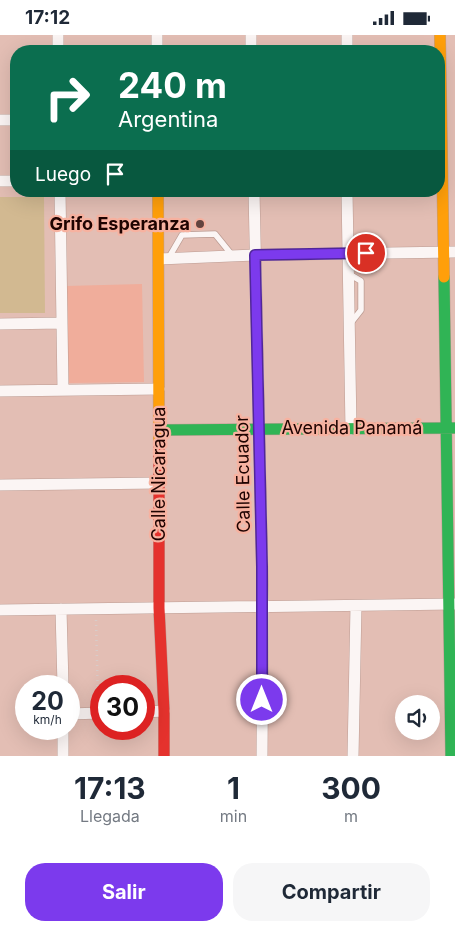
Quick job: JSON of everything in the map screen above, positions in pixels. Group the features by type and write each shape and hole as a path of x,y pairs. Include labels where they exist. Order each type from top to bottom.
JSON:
{"street":[{"path":"445,156 449,252 452,604 450,756"},
{"path":"60,197 63,390"},
{"name":"Calle Nicaragua","path":"158,197 163,259 159,389 159,608 164,711 164,756"},
{"name":"Calle Ecuador","path":"254,197 263,607 262,756"},
{"path":"347,197 351,429"},
{"path":"163,259 255,255 449,252"},
{"path":"0,324 62,323"},
{"path":"0,391 159,389"},
{"name":"Avenida Panamá","path":"159,430 450,428"},
{"path":"0,485 159,483"},
{"path":"0,610 452,604"},
{"path":"353,756 356,605"},
{"path":"62,609 63,675"},
{"path":"155,711 164,711"},
{"path":"63,740 63,756"}],"lane":[{"path":"163,259 182,235 216,234 233,256"}],"path":[{"path":"95,609 98,675"}],"shaded area":[{"path":"0,197 44,197 45,313 0,313"},
{"path":"142,284 144,382 69,383 66,286"}],"traffic: fast":[{"path":"444,277 451,756"},
{"path":"159,430 455,428"}],"traffic: slow":[{"path":"440,35 440,45"},
{"path":"158,197 159,444"},
{"path":"443,197 444,277"}],"traffic: jam":[{"path":"159,444 159,608 164,711 164,756"}],"place":[{"name":"Grifo Esperanza","path":"200,224"}],"route":[{"path":"262,700 263,607 255,255 366,253"}]}
